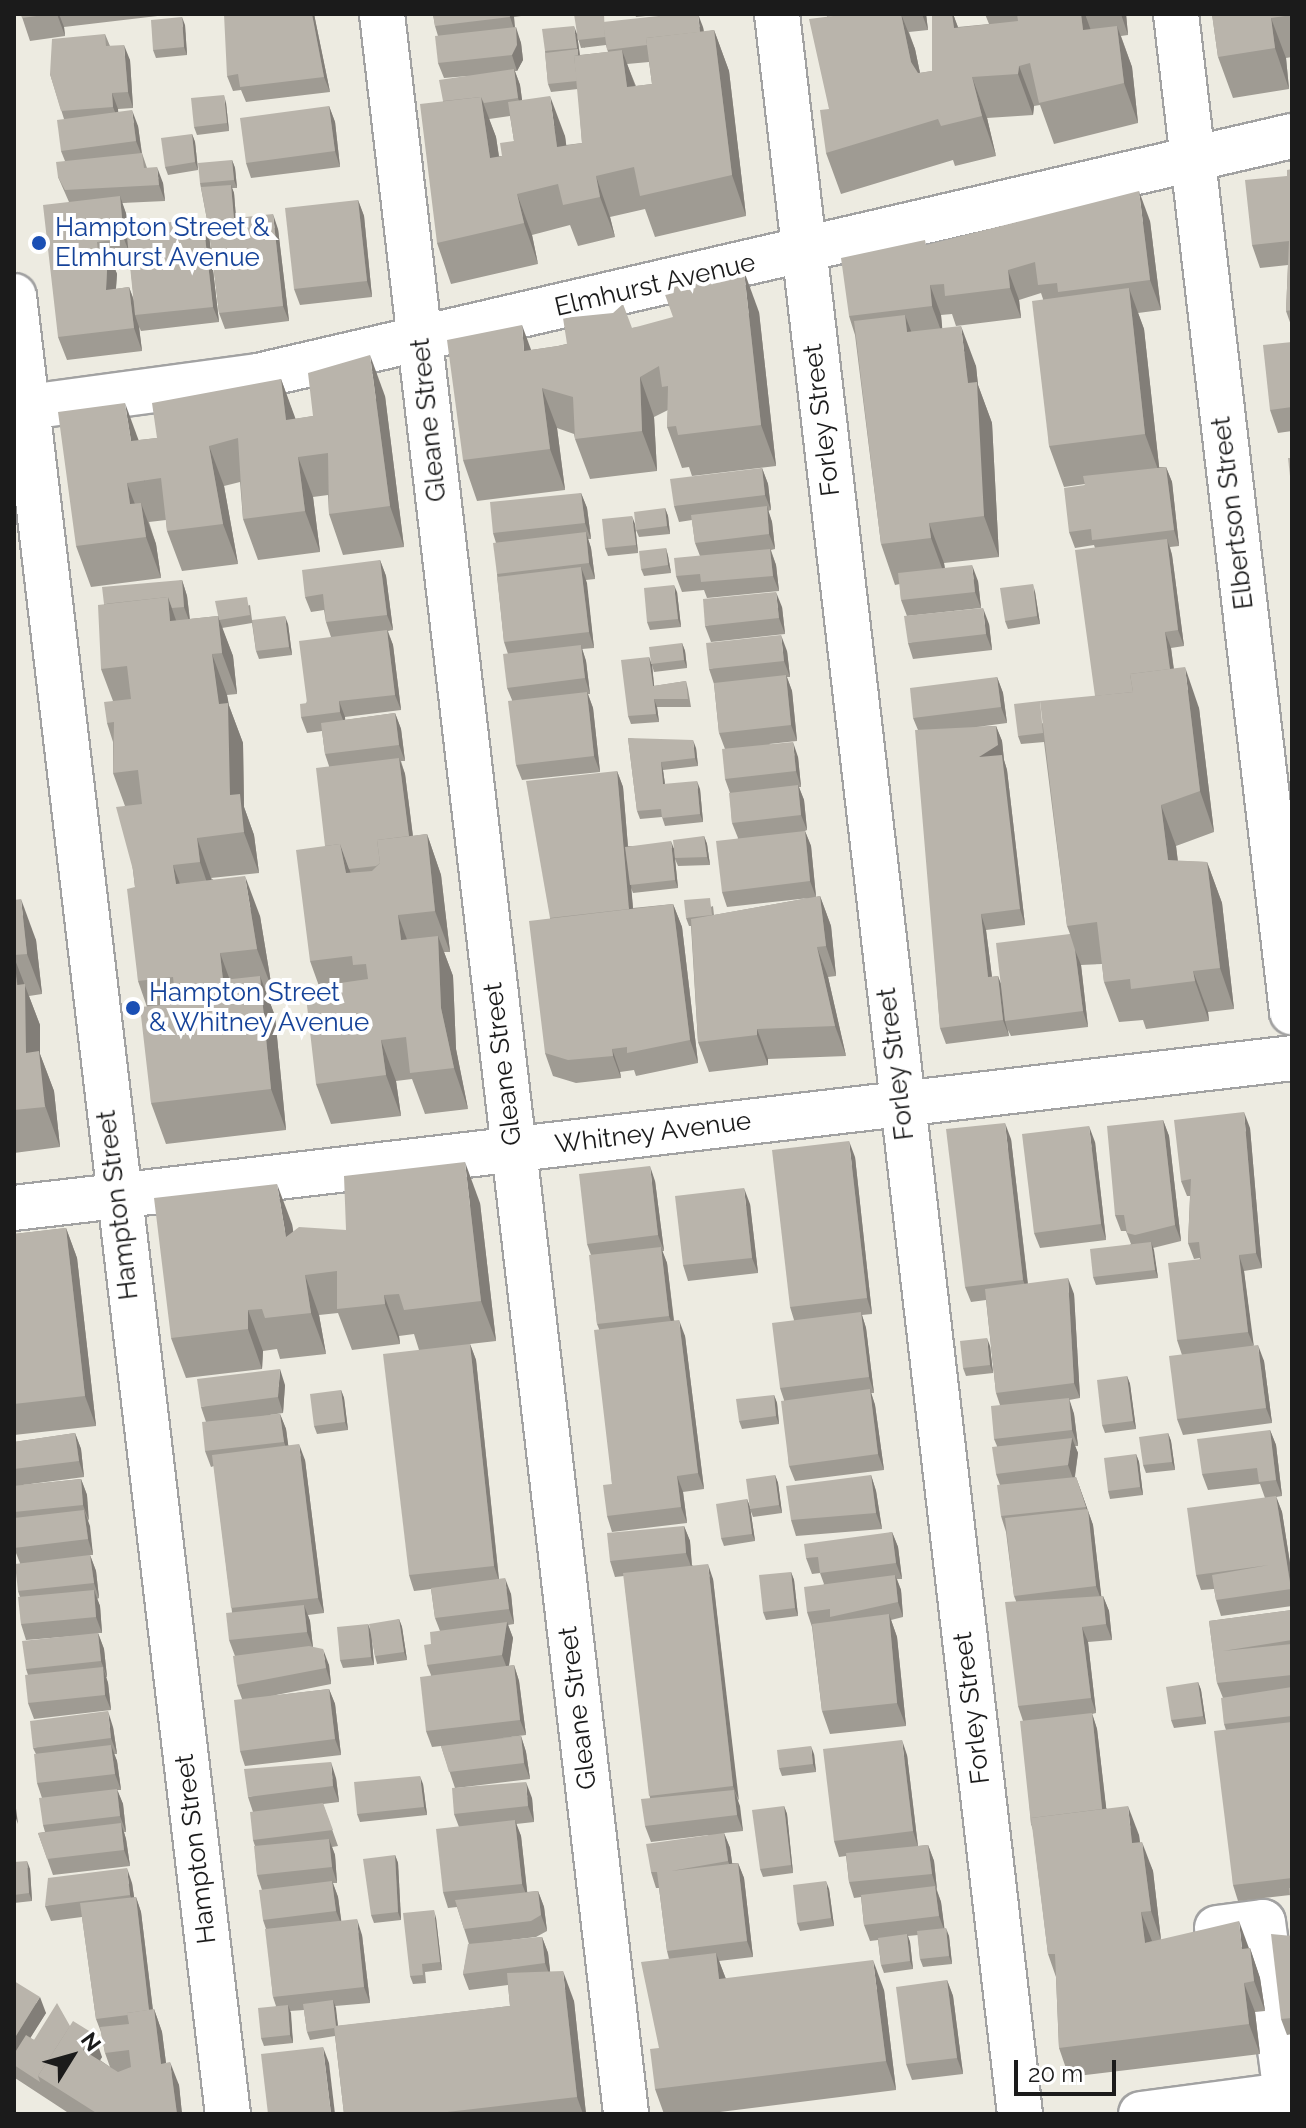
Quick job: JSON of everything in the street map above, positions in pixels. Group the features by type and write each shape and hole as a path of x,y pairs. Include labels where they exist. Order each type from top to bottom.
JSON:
{"street":[{"name":"Gleane Street","path":"382,14 626,2114"},
{"name":"Forley Street","path":"777,14 1020,2114"},
{"name":"Elbertson Street","path":"1176,14 1292,1012"},
{"name":"Elmhurst Avenue","path":"21,409 206,388 804,252 1292,136"},
{"name":"Hampton Street","path":"14,296 21,409 228,2114"},
{"name":"Whitney Avenue","path":"14,1208 1292,1058"},
{"path":"1141,2114 1289,2095 1263,1922 1217,1928"}],"building":[{"path":"21,14 51,14 22,18"},
{"path":"224,14 312,14 324,77 240,87 238,74 227,76"},
{"path":"433,14 509,14 510,17 435,26"},
{"path":"574,14 604,14 605,37 578,40"},
{"path":"698,14 700,32 646,38 647,45 607,50 603,22"},
{"path":"849,14 901,14 911,62 918,73 932,71 932,14 952,14 954,28 1018,21 1017,14 1081,14 1083,30 1117,26 1124,83 1039,103 1030,63 1019,66 1018,74 972,77 982,116 941,126 938,119 826,153 820,110 829,109 809,19"},
{"path":"1212,14 1292,15 1271,18 1275,48 1218,57"},
{"path":"182,17 184,47 153,50 151,20"},
{"path":"574,26 577,48 545,51 542,29"},
{"path":"516,27 517,45 512,55 438,63 435,36"},
{"path":"714,30 732,175 640,196 634,167 596,176 600,197 563,205 558,184 517,194 524,223 437,243 420,104 481,97 490,158 502,156 500,143 514,141 508,102 550,96 557,147 582,143 574,56 622,50 627,87 652,84 646,38"},
{"path":"105,34 106,46 124,45 128,92 112,93 113,107 61,111 50,74 52,39"},
{"path":"578,49 578,55 574,56 577,81 548,84 545,53"},
{"path":"514,69 518,98 484,103 481,97 443,101 439,80"},
{"path":"224,95 227,123 194,127 191,98"},
{"path":"329,106 335,151 246,163 240,118"},
{"path":"132,110 136,141 61,151 57,120"},
{"path":"192,134 195,162 165,167 161,138"},
{"path":"142,153 144,168 157,167 159,185 65,190 58,177 56,162"},
{"path":"232,160 234,180 200,183 198,163"},
{"path":"1292,169 1292,310 1286,311 1289,241 1252,245 1245,180 1287,176 1287,170"},
{"path":"231,185 234,218 208,221 208,225 201,187"},
{"path":"1139,191 1150,280 1058,292 1057,283 1038,285 1035,262 1008,270 1010,288 945,296 944,284 930,285 932,306 849,316 841,258 925,240 926,245"},
{"path":"120,196 124,239 97,242 98,252 108,251 106,290 129,287 134,328 58,337 43,205"},
{"path":"358,200 367,281 294,289 285,208"},
{"path":"273,214 283,306 219,313 208,221"},
{"path":"203,219 213,307 135,315 126,227"},
{"path":"744,271 761,425 678,435 676,426 667,427 668,386 662,387 659,366 640,377 642,431 575,439 573,397 542,388 550,449 463,460 447,340 522,325 524,351 567,344 563,318 613,313 623,304 632,328 640,326 673,317 663,289"},
{"path":"1129,288 1145,434 1049,446 1032,301"},
{"path":"905,315 907,332 961,326 968,383 977,382 984,516 929,523 931,538 881,544 854,321"},
{"path":"1292,342 1292,407 1270,410 1263,345"},
{"path":"370,355 390,506 329,514 328,453 298,457 305,511 243,519 238,438 209,446 223,524 167,531 161,478 127,483 130,504 141,503 146,537 76,546 58,412 125,403 131,441 157,438 152,403 281,379 286,420 313,416 308,373"},
{"path":"1288,458 1292,458 1292,494"},
{"path":"1166,467 1174,530 1092,540 1091,529 1069,532 1064,488 1085,485 1083,476"},
{"path":"762,468 765,495 674,506 670,479"},
{"path":"581,493 585,523 493,533 490,502"},
{"path":"767,506 769,534 695,543 691,515"},
{"path":"665,508 667,526 636,530 634,512"},
{"path":"632,516 636,545 605,548 602,519"},
{"path":"586,532 589,563 497,574 493,543"},
{"path":"1167,539 1178,630 1165,632 1170,669 1130,674 1133,692 1095,696 1075,550"},
{"path":"666,548 668,565 641,569 639,551"},
{"path":"770,549 773,576 701,582 700,574 676,576 674,558"},
{"path":"380,560 387,615 326,622 323,594 305,597 302,570"},
{"path":"972,565 975,592 901,600 898,573"},
{"path":"581,567 589,632 504,642 497,577"},
{"path":"182,580 184,607 172,608 168,597 104,604 102,587"},
{"path":"1033,584 1037,616 1005,621 1000,588"},
{"path":"674,585 678,619 647,622 644,588"},
{"path":"776,592 779,618 705,626 703,599"},
{"path":"168,597 170,621 218,616 222,653 212,654 219,704 228,703 230,795 240,794 244,832 197,838 200,862 173,865 176,884 245,876 257,949 220,953 223,980 260,976 271,1089 151,1103 140,1007 176,1004 173,977 138,981 127,889 135,887 133,870 116,807 142,804 138,770 113,773 114,722 107,723 104,702 131,699 127,666 101,669 98,605"},
{"path":"247,597 250,615 219,620 215,601"},
{"path":"983,608 986,634 908,643 904,616"},
{"path":"285,616 289,647 256,651 252,620"},
{"path":"387,630 395,695 339,701 340,712 301,717 300,704 307,703 299,641"},
{"path":"781,635 784,661 709,669 706,643"},
{"path":"682,643 684,660 651,664 649,647"},
{"path":"581,645 585,678 507,688 503,654"},
{"path":"649,657 653,686 686,681 688,699 654,699 656,714 628,716 621,660"},
{"path":"1185,667 1200,791 1161,805 1168,860 1207,862 1220,968 1193,971 1195,981 1131,989 1130,979 1104,982 1097,922 1067,926 1040,701 1133,692 1130,674"},
{"path":"786,675 791,725 719,733 714,683"},
{"path":"997,677 1001,707 913,718 910,688"},
{"path":"587,692 594,756 516,765 508,701"},
{"path":"1040,701 1043,733 1018,736 1014,704"},
{"path":"395,713 399,745 325,754 321,723"},
{"path":"996,726 998,745 979,757 1002,755 1020,909 981,914 988,977 998,976 1003,1020 940,1028 915,730"},
{"path":"628,738 693,740 695,758 661,762 663,784 697,781 700,814 662,818 661,809 637,811"},
{"path":"793,742 796,771 725,779 722,749"},
{"path":"399,758 409,836 377,840 380,863 349,869 340,844 325,846 316,768"},
{"path":"617,771 629,909 550,918 526,781"},
{"path":"798,785 801,815 732,823 729,793"},
{"path":"805,831 810,881 722,892 716,841"},
{"path":"427,834 435,911 398,915 401,940 438,936 441,1008 454,1068 410,1073 406,1037 381,1040 386,1075 316,1084 305,988 368,979 366,964 353,965 352,956 310,961 296,850 340,844 346,873 372,871 380,863 377,840"},
{"path":"704,836 707,857 675,858 673,840"},
{"path":"671,841 675,880 630,885 625,847"},
{"path":"820,896 826,946 817,947 835,1026 757,1029 757,1035 698,1042 691,919"},
{"path":"710,898 712,915 686,918 684,900"},
{"path":"21,899 27,954 14,955 14,900"},
{"path":"673,904 690,1040 627,1053 627,1047 612,1049 613,1056 568,1060 545,1053 529,921"},
{"path":"1070,934 1083,1011 1005,1021 996,943"},
{"path":"14,960 17,985 25,984 26,1053 39,1051 45,1107 14,1110"},
{"path":"1244,1112 1256,1253 1239,1255 1248,1332 1177,1340 1168,1263 1201,1259 1199,1242 1188,1243 1191,1179 1181,1181 1174,1120"},
{"path":"1163,1120 1175,1225 1135,1235 1127,1233 1124,1215 1115,1215 1107,1126"},
{"path":"1005,1123 1023,1280 965,1287 946,1129"},
{"path":"1089,1126 1101,1224 1034,1233 1022,1134"},
{"path":"849,1141 867,1298 790,1307 772,1150"},
{"path":"465,1162 481,1301 404,1310 399,1294 384,1295 385,1304 337,1309 337,1271 305,1275 311,1313 265,1318 262,1309 248,1310 248,1329 171,1338 154,1198 277,1184 286,1237 299,1227 346,1230 344,1176"},
{"path":"650,1166 658,1235 587,1244 579,1174"},
{"path":"744,1188 752,1258 683,1265 675,1196"},
{"path":"66,1228 85,1396 14,1404 14,1234"},
{"path":"1151,1242 1155,1270 1093,1277 1090,1249"},
{"path":"661,1247 669,1316 597,1324 589,1255"},
{"path":"1068,1278 1074,1383 996,1393 985,1289"},
{"path":"861,1312 869,1377 780,1388 772,1323"},
{"path":"679,1320 698,1473 677,1476 681,1507 607,1516 603,1485 612,1484 594,1330"},
{"path":"987,1338 990,1365 963,1368 960,1341"},
{"path":"470,1344 494,1566 409,1575 383,1354"},
{"path":"1258,1345 1266,1408 1177,1419 1169,1356"},
{"path":"280,1369 278,1397 201,1407 197,1379"},
{"path":"1127,1376 1133,1421 1102,1425 1097,1380"},
{"path":"870,1389 878,1454 789,1466 781,1401"},
{"path":"341,1390 345,1422 314,1426 310,1394"},
{"path":"774,1395 776,1416 739,1421 736,1399"},
{"path":"1069,1398 1072,1430 994,1439 991,1406"},
{"path":"280,1414 284,1442 205,1451 202,1422"},
{"path":"1270,1430 1276,1480 1259,1482 1257,1468 1202,1474 1197,1439"},
{"path":"75,1433 79,1461 14,1469 14,1442"},
{"path":"1168,1433 1172,1462 1143,1465 1139,1437"},
{"path":"1072,1438 1068,1465 996,1474 992,1447"},
{"path":"299,1444 318,1598 231,1608 212,1455"},
{"path":"1136,1454 1140,1487 1108,1491 1104,1458"},
{"path":"775,1475 779,1505 750,1509 746,1479"},
{"path":"871,1475 876,1513 791,1520 786,1486"},
{"path":"1076,1477 1086,1507 1001,1516 997,1485"},
{"path":"81,1479 83,1505 14,1512 14,1486"},
{"path":"1276,1496 1291,1589 1216,1600 1212,1575 1269,1565 1196,1575 1187,1508"},
{"path":"747,1499 752,1534 721,1538 716,1504"},
{"path":"1088,1509 1096,1586 1014,1596 1005,1518"},
{"path":"84,1510 88,1539 14,1548 14,1518"},
{"path":"684,1526 686,1553 610,1561 607,1533"},
{"path":"892,1532 896,1563 820,1573 818,1557 806,1558 804,1544"},
{"path":"90,1555 94,1583 18,1591 15,1564"},
{"path":"708,1564 733,1786 649,1796 623,1573"},
{"path":"791,1572 795,1608 763,1612 759,1575"},
{"path":"895,1575 898,1602 830,1617 830,1609 807,1612 804,1587"},
{"path":"505,1578 509,1609 435,1618 431,1588"},
{"path":"94,1590 96,1617 21,1624 18,1597"},
{"path":"1103,1596 1106,1624 1082,1627 1091,1698 1018,1706 1005,1602"},
{"path":"304,1605 307,1632 229,1640 226,1613"},
{"path":"1292,1610 1292,1640 1223,1651 1292,1644 1292,1675 1217,1683 1209,1621"},
{"path":"889,1614 897,1703 822,1711 812,1624"},
{"path":"399,1619 404,1652 375,1656 369,1624"},
{"path":"507,1622 502,1655 427,1665 424,1645 431,1644 430,1632"},
{"path":"368,1624 371,1657 340,1660 337,1627"},
{"path":"98,1633 101,1661 26,1669 22,1641"},
{"path":"309,1646 323,1649 326,1668 237,1685 233,1656"},
{"path":"514,1665 520,1720 426,1731 420,1677"},
{"path":"103,1667 105,1695 28,1703 25,1675"},
{"path":"1198,1682 1203,1716 1171,1720 1166,1687"},
{"path":"1292,1687 1292,1716 1224,1724 1221,1698"},
{"path":"329,1689 335,1739 240,1751 234,1700"},
{"path":"108,1711 111,1738 33,1748 30,1721"},
{"path":"1092,1713 1102,1809 1031,1818 1031,1824 1020,1721"},
{"path":"1292,1722 1292,1878 1233,1885 1214,1731"},
{"path":"521,1736 524,1763 449,1772 441,1746"},
{"path":"902,1740 913,1831 834,1841 823,1749"},
{"path":"111,1745 115,1774 37,1783 34,1754"},
{"path":"811,1746 813,1764 779,1768 777,1750"},
{"path":"331,1762 333,1786 248,1797 244,1769"},
{"path":"420,1776 424,1807 357,1814 354,1782"},
{"path":"526,1782 528,1806 454,1814 452,1788"},
{"path":"117,1789 120,1816 43,1825 39,1798"},
{"path":"734,1790 737,1815 645,1826 641,1799"},
{"path":"323,1803 333,1830 253,1840 250,1812"},
{"path":"784,1806 791,1865 760,1869 752,1810"},
{"path":"1128,1806 1132,1843 1142,1842 1151,1911 1141,1912 1145,1943 1239,1921 1242,1949 1250,1948 1254,1981 1244,1983 1249,2024 1059,2048 1055,1954 1048,1954 1031,1818"},
{"path":"515,1820 522,1884 443,1892 436,1829"},
{"path":"121,1823 124,1850 47,1859 38,1833"},
{"path":"724,1833 728,1861 671,1871 738,1863 747,1941 667,1951 657,1872 651,1872 646,1844"},
{"path":"329,1839 332,1867 257,1875 254,1846"},
{"path":"928,1845 932,1874 849,1882 846,1853"},
{"path":"395,1855 398,1912 371,1915 363,1859"},
{"path":"27,1861 29,1893 14,1895 14,1862"},
{"path":"127,1868 130,1895 45,1906 48,1878"},
{"path":"332,1881 336,1911 263,1920 259,1890"},
{"path":"826,1881 831,1918 797,1923 793,1885"},
{"path":"935,1886 939,1916 864,1925 861,1895"},
{"path":"1289,1888 1292,1888 1292,1915"},
{"path":"538,1891 541,1915 531,1921 464,1929 455,1900"},
{"path":"136,1897 149,2010 96,2019 80,1903"},
{"path":"434,1910 440,1962 422,1964 423,1975 410,1976 403,1913"},
{"path":"357,1919 364,1987 273,1997 265,1929"},
{"path":"946,1928 949,1956 920,1959 917,1931"},
{"path":"907,1934 910,1961 881,1965 878,1938"},
{"path":"1271,1934 1292,1936 1292,2018 1281,2019"},
{"path":"542,1937 545,1963 463,1974 468,1944"},
{"path":"716,1953 719,1979 873,1960 886,2061 655,2089 650,2049 659,2048 641,1962"},
{"path":"563,1971 577,2097 430,2114 344,2114 334,2026 510,2006 507,1973"},
{"path":"947,1980 957,2058 906,2064 896,1987"},
{"path":"14,1981 40,1997 14,2039"},
{"path":"333,2000 336,2026 307,2032 303,2004"},
{"path":"57,2003 70,2026 38,2076 40,2082 14,2065 14,2054 26,2035 34,2040"},
{"path":"288,2005 290,2035 261,2038 258,2008"},
{"path":"154,2009 161,2064 170,2062 177,2114 98,2114 38,2076 73,2021 94,2034 83,2050 118,2072 131,2067 129,2050 105,2053 100,2027 129,2024 127,2013"},
{"path":"323,2047 331,2114 268,2114 261,2054"}],"place":[{"name":"Hampton Street & Elmhurst Avenue","path":"39,243"},
{"name":"Hampton Street & Whitney Avenue","path":"133,1008"}]}
